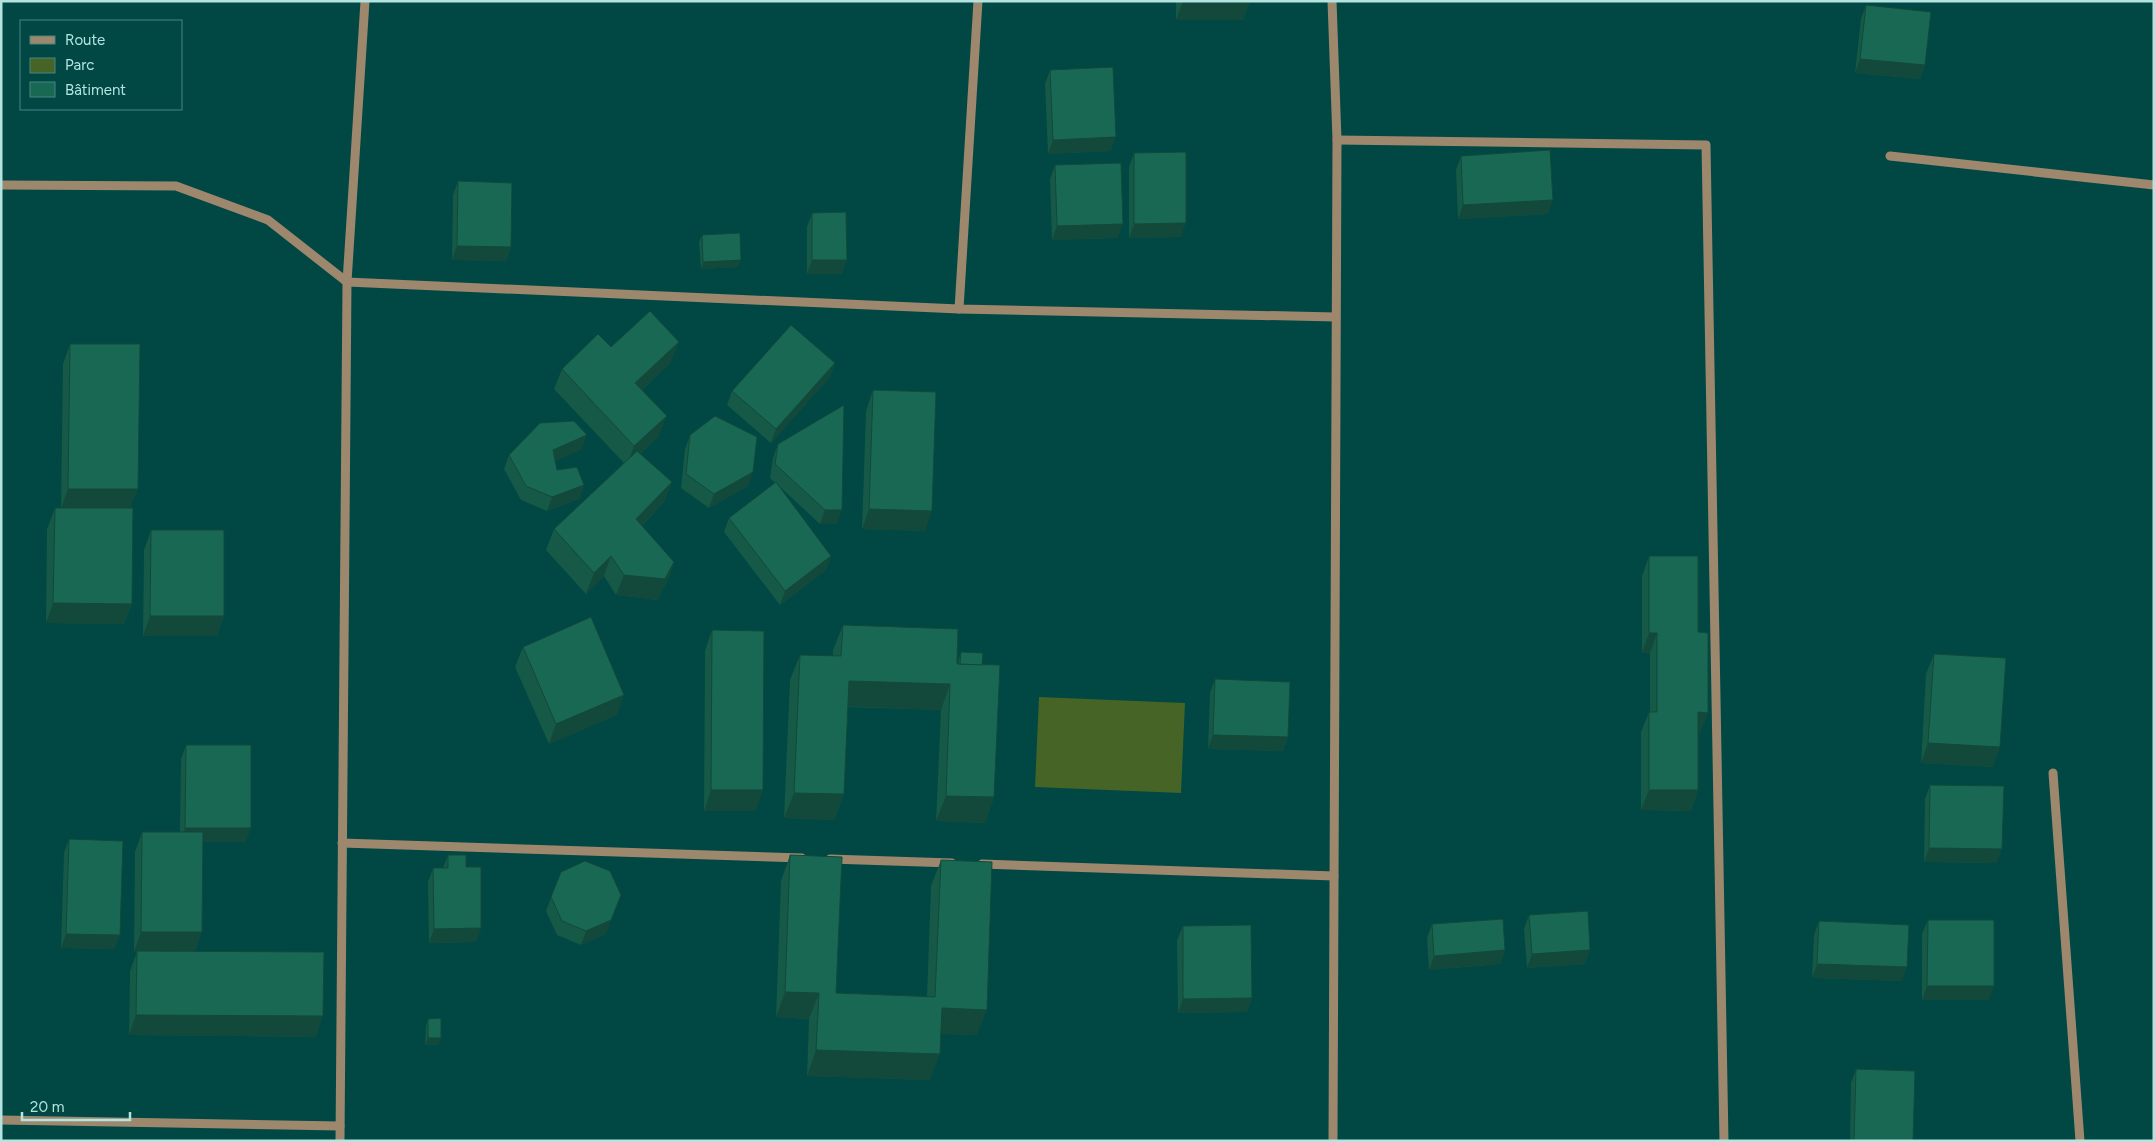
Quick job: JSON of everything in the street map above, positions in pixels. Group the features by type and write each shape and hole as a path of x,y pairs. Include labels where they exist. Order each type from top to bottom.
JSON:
{"street":[{"path":"340,1141 346,282 365,1"},
{"path":"959,309 978,1"},
{"path":"1332,1 1337,140 1333,1141"},
{"path":"1337,140 1706,145 1724,1141"},
{"path":"1890,156 2154,185"},
{"path":"1,185 176,186 268,220 346,282 959,309 1336,317"},
{"path":"2053,773 2080,1141"},
{"path":"342,843 808,858"},
{"path":"818,859 957,863"},
{"path":"977,864 1334,876"},
{"path":"1,1120 340,1126"}],"green space":[{"path":"1039,697 1185,703 1181,793 1035,787"}],"building":[{"path":"1866,5 1931,12 1925,65 1860,59"},
{"path":"1113,67 1116,137 1053,140 1050,70"},
{"path":"1550,150 1553,200 1463,205 1461,156"},
{"path":"1186,152 1186,223 1134,224 1134,153"},
{"path":"1121,163 1123,224 1057,226 1055,165"},
{"path":"458,181 512,183 511,247 457,246"},
{"path":"846,212 847,260 812,260 812,213"},
{"path":"740,233 741,260 703,262 702,235"},
{"path":"650,311 679,342 635,383 667,416 634,446 562,369 598,334 611,347"},
{"path":"791,325 835,363 776,429 732,391"},
{"path":"70,344 140,344 138,489 68,489"},
{"path":"873,390 936,392 932,511 869,509"},
{"path":"844,405 842,510 825,510 775,464 778,444"},
{"path":"715,416 757,437 753,472 714,494 686,474 690,435"},
{"path":"574,421 587,435 553,450 557,470 577,467 584,485 552,497 526,486 509,455 540,423"},
{"path":"637,451 672,482 636,519 674,562 665,579 624,575 611,556 594,573 554,529"},
{"path":"776,482 831,556 785,591 729,518"},
{"path":"55,508 133,508 132,604 53,603"},
{"path":"151,530 224,530 224,616 150,616"},
{"path":"1649,556 1698,556 1698,632 1708,633 1708,713 1698,712 1698,790 1649,790 1649,712 1657,712 1657,633 1649,633"},
{"path":"591,617 624,695 556,724 523,647"},
{"path":"843,625 958,629 957,664 1000,665 994,797 946,796 950,684 849,681 844,794 794,793 800,655 841,656"},
{"path":"712,630 764,631 763,790 711,790"},
{"path":"961,652 983,653 982,665 960,664"},
{"path":"1934,654 2006,658 2000,747 1928,743"},
{"path":"1215,679 1290,682 1288,737 1213,735"},
{"path":"186,745 251,745 251,828 185,828"},
{"path":"1930,785 2004,786 2002,849 1929,848"},
{"path":"142,832 203,832 202,932 141,932"},
{"path":"69,839 123,841 120,935 66,934"},
{"path":"448,855 466,855 466,867 481,867 481,928 434,929 433,868 448,868"},
{"path":"790,855 842,857 836,993 935,997 941,860 992,862 987,1010 942,1008 940,1054 816,1050 819,993 785,992"},
{"path":"585,861 610,871 621,895 611,920 586,931 562,921 551,897 561,872"},
{"path":"1588,911 1590,950 1532,954 1529,915"},
{"path":"1503,919 1505,950 1434,956 1432,924"},
{"path":"1928,920 1994,920 1994,986 1927,986"},
{"path":"1819,921 1909,925 1907,967 1817,964"},
{"path":"1251,925 1252,998 1183,999 1183,926"},
{"path":"137,951 324,952 323,1016 136,1015"},
{"path":"441,1018 441,1038 428,1038 428,1019"},
{"path":"1856,1069 1915,1071 1913,1141 1854,1141"}]}
